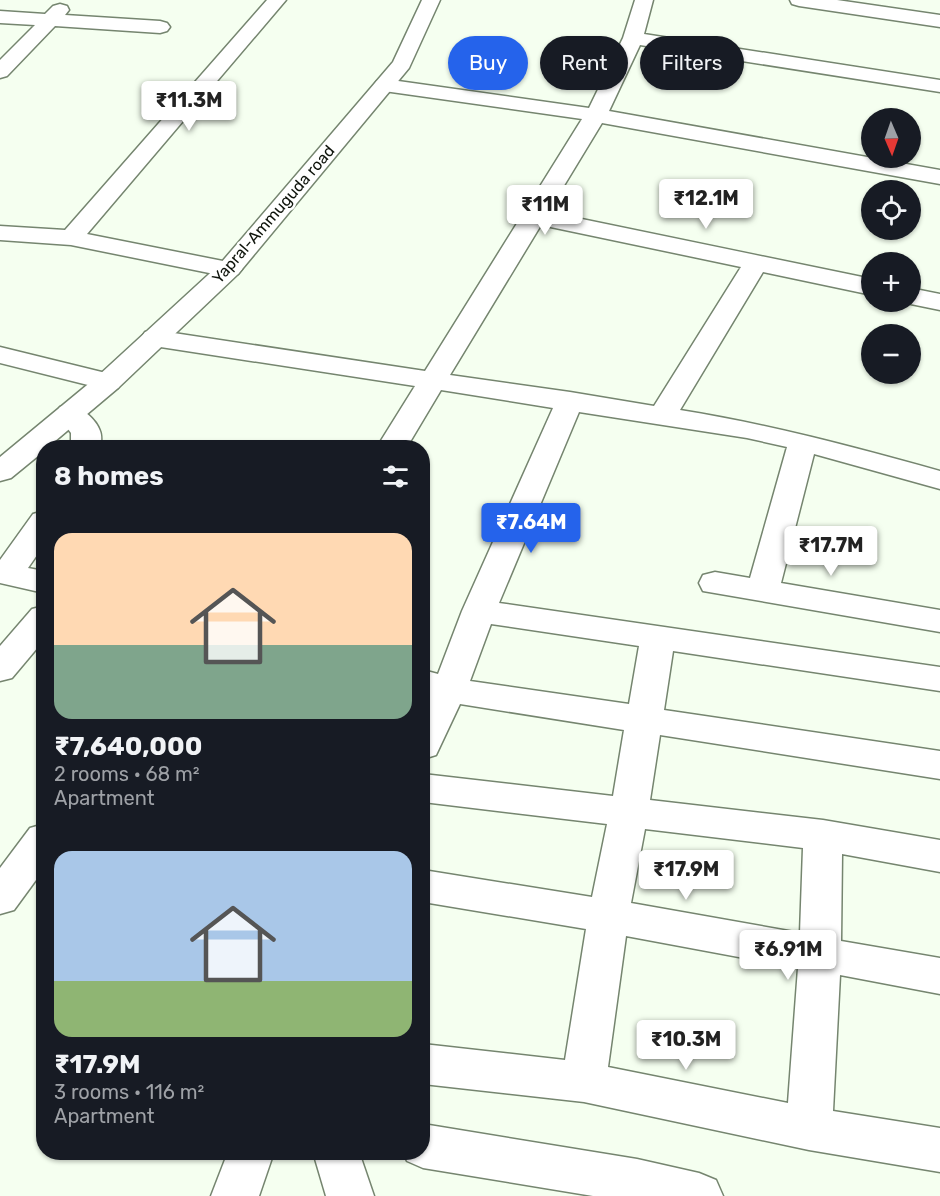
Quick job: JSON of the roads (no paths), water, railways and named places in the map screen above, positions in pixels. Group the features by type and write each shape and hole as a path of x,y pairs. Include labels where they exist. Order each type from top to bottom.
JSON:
{"street":[{"path":"0,72 48,20 70,0"},
{"path":"71,238 277,0"},
{"name":"Yapral-Ammuguda road","path":"38,440 108,382 229,269 402,64 431,0"},
{"path":"396,440 596,115 633,38 644,0"},
{"path":"799,0 940,21"},
{"path":"0,17 160,27"},
{"path":"633,38 940,86"},
{"path":"384,85 596,115 940,177"},
{"path":"533,216 861,285"},
{"path":"0,233 71,238 229,269"},
{"path":"663,414 756,262"},
{"path":"921,298 940,302"},
{"path":"154,338 663,414 937,471"},
{"path":"0,355 108,382"},
{"path":"430,713 436,686 479,611 570,400"},
{"path":"70,413 86,432 86,440"},
{"name":"Yapral-Ammuguda road","path":"0,472 36,442"},
{"path":"763,591 803,442"},
{"path":"36,531 4,573 36,580"},
{"path":"714,583 940,621"},
{"path":"479,611 940,679"},
{"path":"0,669 36,626"},
{"path":"584,1082 608,916 629,810 658,637"},
{"path":"436,686 940,765"},
{"path":"430,789 629,810 823,835 940,856"},
{"path":"809,1129 820,956 823,835"},
{"path":"0,898 36,850"},
{"path":"430,887 608,916 940,976"},
{"path":"430,1065 584,1082 809,1129 940,1150"},
{"path":"430,1147 637,1181 699,1196"},
{"path":"235,1196 248,1160"},
{"path":"339,1160 350,1196"}]}
